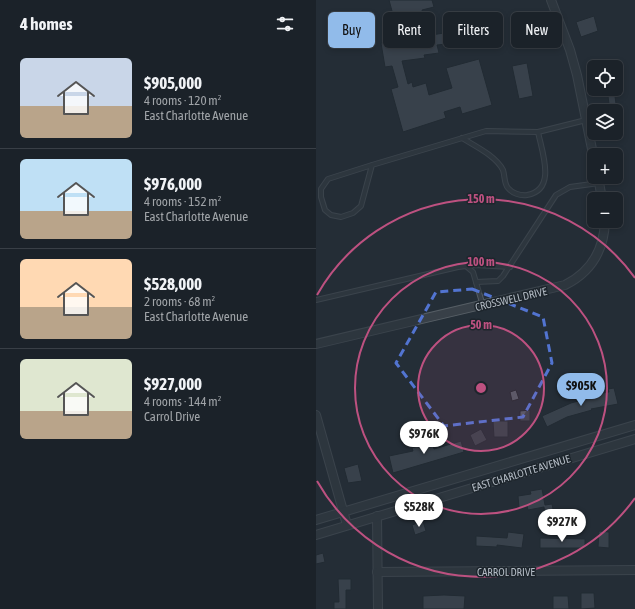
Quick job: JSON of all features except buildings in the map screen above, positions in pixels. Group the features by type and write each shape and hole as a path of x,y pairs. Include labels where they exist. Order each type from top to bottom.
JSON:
{"street":[{"path":"551,0 570,50 592,148"},
{"name":"CROSSWELL DRIVE","path":"316,344 483,306 565,285 583,274 592,265 604,238 605,228"},
{"path":"316,415 347,525"},
{"name":"EAST CHARLOTTE AVENUE","path":"316,520 635,425"},
{"name":"EAST CHARLOTTE AVENUE","path":"316,534 635,439"},
{"path":"377,516 378,609"},
{"name":"CARROL DRIVE","path":"377,572 635,570"}],"lane":[{"path":"372,166 361,206 353,213 341,217 331,215 325,210 321,197 323,184 328,179 486,131 538,132 586,120"},
{"path":"462,138 498,164 502,170 506,187 514,193 522,195 533,194 540,190 544,182 545,166 538,132"},
{"path":"476,282 498,281 510,267 556,194 570,187 587,183"},
{"path":"316,300 458,267 475,265 510,267"},
{"path":"467,267 473,272 483,306"}],"highlighted area":[{"path":"472,289 543,317 552,363 523,417 444,426 396,363 436,292"}]}
